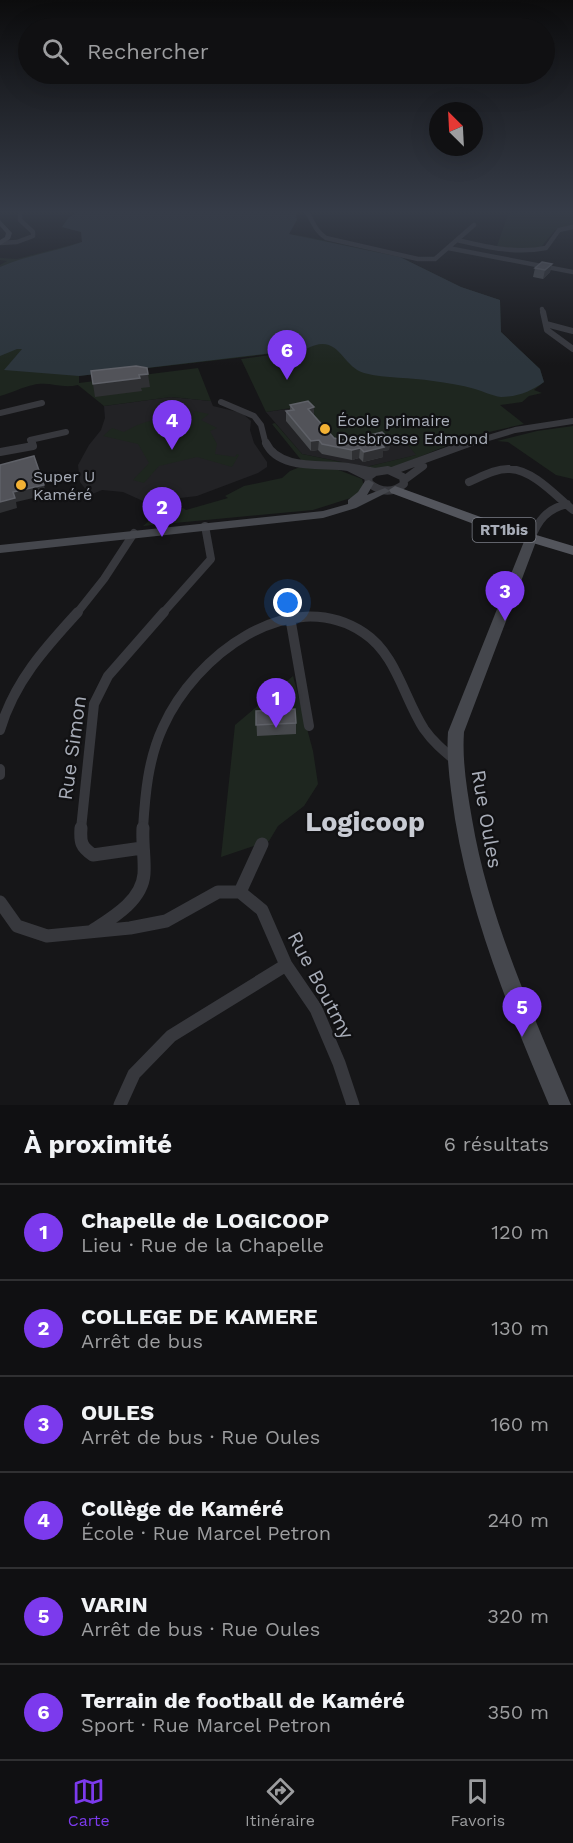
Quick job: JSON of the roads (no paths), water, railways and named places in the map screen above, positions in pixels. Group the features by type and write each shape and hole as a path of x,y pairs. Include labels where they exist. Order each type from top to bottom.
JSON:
{"main road":[{"path":"0,547 133,529 322,511 351,502 362,494 371,477"},
{"name":"RT1bis","path":"397,486 436,507 573,551"},
{"path":"0,547 323,514 352,506 397,486"},
{"name":"Rue Oules","path":"531,539 456,732 456,761 481,903 518,1008 560,1105"}],"street":[{"path":"519,262 573,272"},
{"path":"542,309 547,330 551,335 573,348"},
{"path":"546,324 573,331"},
{"path":"221,402 240,408 257,420 267,447 276,456 295,462 348,467 371,477 488,437 544,424 573,423"},
{"path":"0,413 42,403"},
{"path":"371,477 375,489 397,486 422,467 476,445 573,423"},
{"path":"0,452 33,446 30,440 66,432"},
{"path":"469,482 499,471 513,470 530,478 571,506"},
{"path":"392,471 400,474 397,486"},
{"path":"531,539 541,518 549,510 571,506"},
{"name":"Rue Simon","path":"142,848 93,855 84,849 80,840 94,704 108,676 211,559 205,526"},
{"path":"0,730 10,701 38,657 94,594 134,533"},
{"path":"92,931 135,896 144,877 142,848 149,772 157,742 172,709 203,671 235,642 265,625 290,617 309,615 345,622 373,639 384,650 432,743 456,761"},
{"path":"290,617 309,726"},
{"path":"0,769 0,775"},
{"path":"0,902 17,926 47,936 130,928 166,921 218,892 240,892 262,844"},
{"name":"Rue Boutmy","path":"240,892 262,909 286,965 300,983 320,1018 339,1063 353,1105"},
{"path":"120,1105 135,1074 171,1036 286,965"}],"place":[{"name":"Terrain de football de Kaméré","path":"287,380"},
{"name":"École primaire Desbrosse Edmond","path":"325,429"},
{"name":"Collège de Kaméré","path":"172,450"},
{"name":"Super U Kaméré","path":"21,485"},
{"name":"COLLEGE DE KAMERE","path":"162,537"},
{"name":"OULES","path":"505,621"},
{"name":"Chapelle de LOGICOOP","path":"276,728"},
{"name":"VARIN","path":"522,1037"}],"district":[{"name":"Logicoop","path":"365,822"}]}
